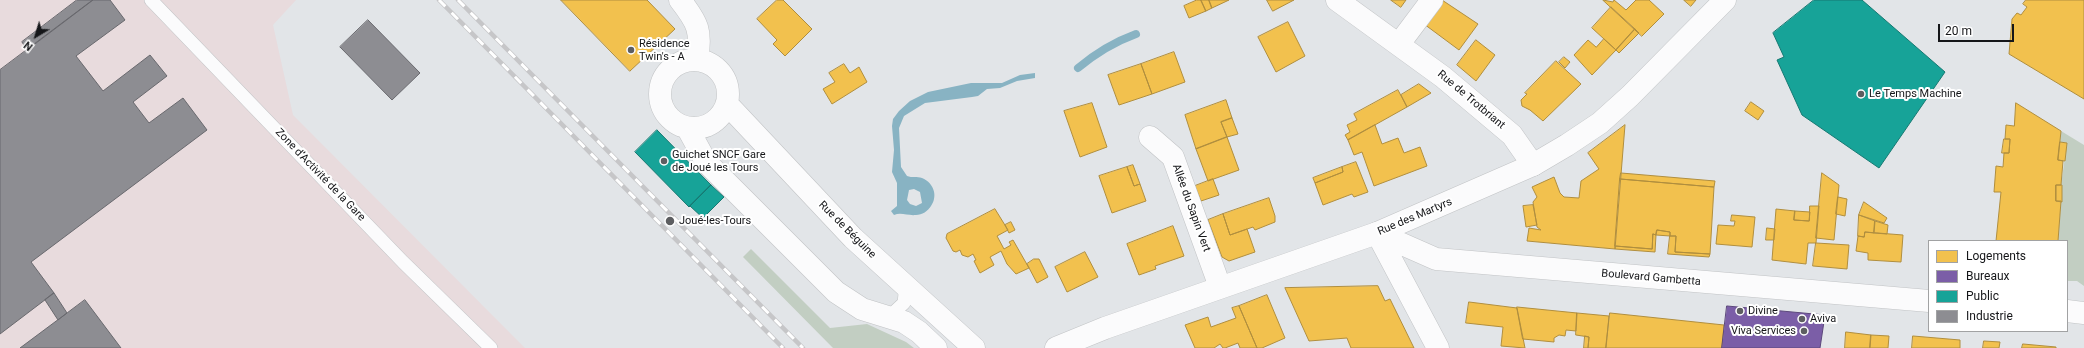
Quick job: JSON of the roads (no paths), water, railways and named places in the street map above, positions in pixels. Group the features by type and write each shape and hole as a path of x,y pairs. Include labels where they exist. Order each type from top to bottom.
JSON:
{"street":[{"path":"680,0 698,30 700,40 697,60"},
{"name":"Rue de Trotbriant","path":"1337,0 1443,77 1512,135 1533,165"},
{"path":"1399,44 1432,0"},
{"name":"Rue des Martyrs","path":"1056,348 1105,328 1377,233 1533,165 1600,123 1630,96 1724,0"},
{"path":"697,60 715,68 722,75 728,94 727,104 723,114 716,121 698,129 688,129 677,125 667,117 662,107 660,89 666,74 674,66 685,61 697,60"},
{"name":"Rue de Béguine","path":"727,104 853,238 974,348"},
{"path":"688,129 706,162 836,292 862,308 890,316 919,332 936,348"},
{"name":"Allée du Sapin Vert","path":"1150,137 1173,157 1220,287"},
{"path":"1377,233 1438,348"},
{"name":"Boulevard Gambetta","path":"1377,233 1436,259 1928,301"},
{"path":"2068,311 2084,313"}],"lane":[{"name":"Zone d’Activité de la Gare","path":"151,0 403,262 492,348"},
{"path":"890,316 904,303 906,285"}],"water":[{"path":"1035,73 1035,78 1017,81 1000,88 987,89 978,96 925,103 904,116 899,128 901,167 907,176 918,177 926,180 934,190 934,198 930,208 923,213 918,215 894,215 891,211 897,206 897,183 892,172 894,150 892,126 893,119 899,111 910,101 928,92 971,83 1002,83 1020,75","holes":["914,189 920,192 922,203 916,206 910,204 907,200 909,190"]}],"waterway":[{"path":"1078,68 1106,48 1136,34"}],"railway":[{"path":"439,0 783,348"},
{"path":"458,0 803,348"}],"place":[{"name":"Résidence Twin's - A","path":"631,50"},
{"name":"Le Temps Machine","path":"1861,94"},
{"name":"Guichet SNCF Gare de Joué les Tours","path":"664,161"},
{"name":"Joué-les-Tours","path":"670,221"},
{"name":"Divine","path":"1740,311"},
{"name":"Aviva","path":"1802,319"},
{"name":"Viva Services","path":"1804,331"}]}
